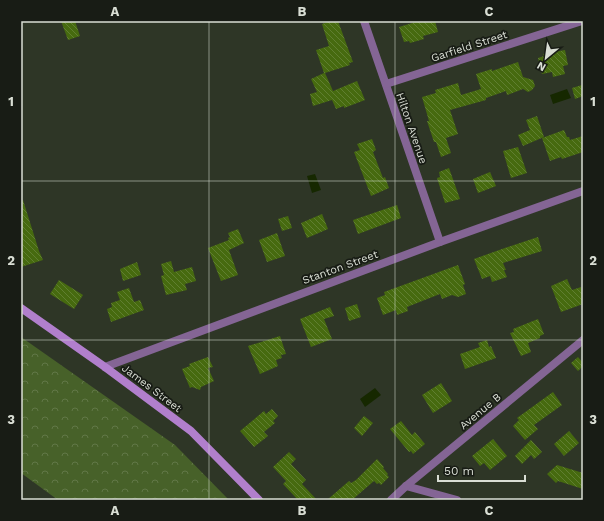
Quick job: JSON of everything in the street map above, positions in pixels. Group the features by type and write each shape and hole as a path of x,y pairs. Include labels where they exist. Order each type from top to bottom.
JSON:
{"main road":[{"name":"James Street","path":"21,308 105,367 191,431 259,500"}],"street":[{"name":"Hilton Avenue","path":"364,21 440,242"},
{"name":"Garfield Street","path":"386,84 582,21"},
{"name":"Stanton Street","path":"105,367 440,242 583,191"},
{"name":"Avenue B","path":"391,500 583,340"},
{"path":"406,486 457,500"}],"green space":[{"path":"21,337 175,445 229,500 58,500 21,473"}],"shaded area":[{"path":"567,89 571,98 553,104 550,95"},
{"path":"315,174 321,190 312,193 307,176"},
{"path":"375,388 381,395 365,407 360,399"}],"building":[{"path":"61,21 75,21 80,36 68,40"},
{"path":"330,21 338,21 353,62 349,63 350,65 325,73 333,91 357,81 365,100 344,108 344,106 336,109 332,100 313,106 310,94 317,92 311,79 324,73 316,50 329,46 322,24"},
{"path":"419,21 435,21 438,32 423,36 424,39 410,43 409,41 404,42 399,27"},
{"path":"565,50 568,65 563,66 565,74 553,77 552,72 542,74 538,58 544,56 543,54"},
{"path":"518,62 523,77 533,80 535,86 532,90 528,92 523,89 507,95 506,91 486,98 486,100 450,110 458,134 446,138 451,153 441,157 427,121 429,121 422,97 436,93 435,90 458,83 461,95 481,89 476,74 492,69 492,71"},
{"path":"582,85 583,96 575,99 572,88"},
{"path":"537,116 544,137 523,146 518,135 530,130 526,120"},
{"path":"564,130 570,140 583,136 583,152 562,159 561,157 550,161 542,138"},
{"path":"372,139 376,150 373,152 383,178 385,177 389,188 371,196 354,152 360,150 357,144"},
{"path":"518,147 527,173 511,178 503,151"},
{"path":"449,168 460,199 445,203 437,178 440,177 439,172"},
{"path":"490,172 496,186 478,193 473,179"},
{"path":"21,200 23,200 43,260 21,267"},
{"path":"397,205 401,218 358,234 353,220"},
{"path":"322,214 328,229 307,238 301,223"},
{"path":"288,216 292,228 282,231 278,219"},
{"path":"238,229 244,243 229,250 238,275 221,281 208,248 229,240 228,238 230,237 228,233"},
{"path":"277,233 285,256 267,262 259,240"},
{"path":"538,237 542,251 503,263 507,277 492,282 490,276 482,279 474,259"},
{"path":"171,261 174,272 192,267 196,281 185,284 187,290 166,295 161,276 164,275 161,264"},
{"path":"137,262 141,275 123,281 120,269"},
{"path":"458,265 465,284 463,285 466,294 458,297 452,295 442,299 440,294 407,307 408,311 397,315 396,310 383,315 377,298 385,295 384,292"},
{"path":"567,279 572,290 581,287 583,293 583,304 561,312 551,286"},
{"path":"59,280 83,295 74,309 50,294"},
{"path":"129,288 134,302 140,300 144,310 111,322 107,309 112,307 111,303 120,300 117,292"},
{"path":"357,304 361,317 349,321 345,308"},
{"path":"330,307 334,316 324,319 332,339 311,347 300,319"},
{"path":"538,319 544,334 540,336 540,338 528,343 531,352 521,356 510,333 514,332 513,329"},
{"path":"280,336 286,354 281,355 282,358 276,360 278,366 260,374 248,346"},
{"path":"487,340 489,347 491,346 496,358 465,369 460,354 480,347 478,343"},
{"path":"208,357 213,367 208,368 214,381 201,387 200,390 192,387 190,388 182,369 190,366 189,364"},
{"path":"578,357 583,363 583,366 578,371 571,363"},
{"path":"441,383 452,401 433,413 422,395"},
{"path":"553,392 562,405 534,425 538,429 525,440 513,426 519,420 517,418"},
{"path":"272,409 278,416 273,421 275,423 264,432 268,436 254,447 240,431 264,411 266,414"},
{"path":"364,416 373,423 362,436 354,428"},
{"path":"401,421 412,435 415,432 425,444 413,454 411,451 409,452 390,429"},
{"path":"569,431 579,443 564,456 554,444"},
{"path":"493,439 507,456 490,470 484,463 480,466 472,456"},
{"path":"531,440 542,452 534,459 531,455 522,464 515,456"},
{"path":"289,452 296,459 291,464 306,480 302,484 317,500 298,500 283,484 286,481 273,467"},
{"path":"377,459 384,467 383,468 389,477 381,485 374,481 352,500 327,500 349,481 351,483 356,480"},
{"path":"557,465 583,473 583,489 558,481 556,483 547,474"}]}
